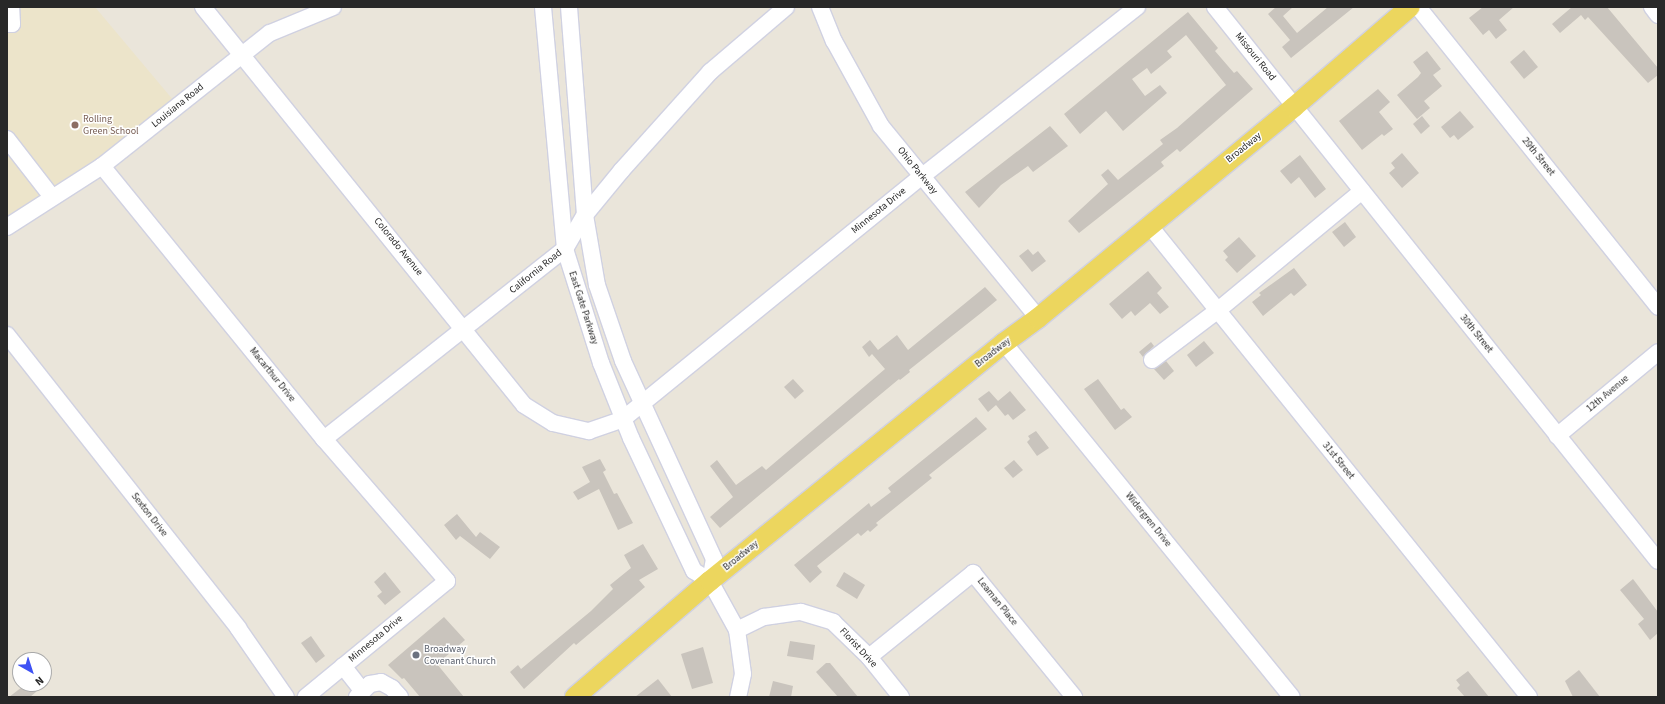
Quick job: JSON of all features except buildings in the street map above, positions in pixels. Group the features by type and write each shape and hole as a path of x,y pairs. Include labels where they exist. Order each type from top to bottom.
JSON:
{"main road":[{"name":"Broadway","path":"575,697 710,581 1004,343 1038,318 1294,107 1410,7"}],"street":[{"path":"7,24 12,24 11,7"},
{"name":"Colorado Avenue","path":"203,7 465,329 524,405 553,423 589,431 623,419"},
{"name":"Louisiana Road","path":"7,227 102,166 270,33 334,7"},
{"name":"East Gate Parkway","path":"543,7 565,249 597,350 623,419 694,571 710,581 737,630 743,674 738,697"},
{"name":"East Gate Parkway","path":"569,7 585,215 597,285 605,315 642,403 714,559 710,581"},
{"name":"California Road","path":"324,439 565,249 585,215 622,170 710,72 786,7"},
{"name":"Ohio Parkway","path":"820,7 834,41 881,126 921,177 1038,318"},
{"name":"Minnesota Drive","path":"623,419 921,177 1137,7"},
{"name":"Missouri Road","path":"1215,7 1294,107"},
{"name":"29th Street","path":"1418,7 1658,307"},
{"path":"1652,7 1658,15"},
{"name":"30th Street","path":"1294,107 1658,561"},
{"path":"7,139 52,197"},
{"name":"Macarthur Drive","path":"102,166 324,439 446,581"},
{"path":"1152,360 1217,311 1362,191"},
{"name":"31st Street","path":"1149,225 1529,697"},
{"name":"Sexton Drive","path":"7,335 238,628 286,697"},
{"name":"Widergren Drive","path":"1004,343 1292,697"},
{"name":"12th Avenue","path":"1557,436 1658,352"},
{"name":"Leaman Place","path":"869,657 973,573 1074,697"},
{"name":"Minnesota Drive","path":"306,697 446,581"},
{"name":"Florist Drive","path":"737,630 764,617 801,612 833,622 869,657 900,697"},
{"path":"343,666 360,693 370,684 381,682 392,688 400,697"}],"shaded area":[{"name":"Rolling Green School","path":"7,7 95,7 174,101 111,150 7,219"}],"place":[{"name":"Rolling Green School","path":"75,125"},
{"name":"Broadway Covenant Church","path":"416,655"}]}
